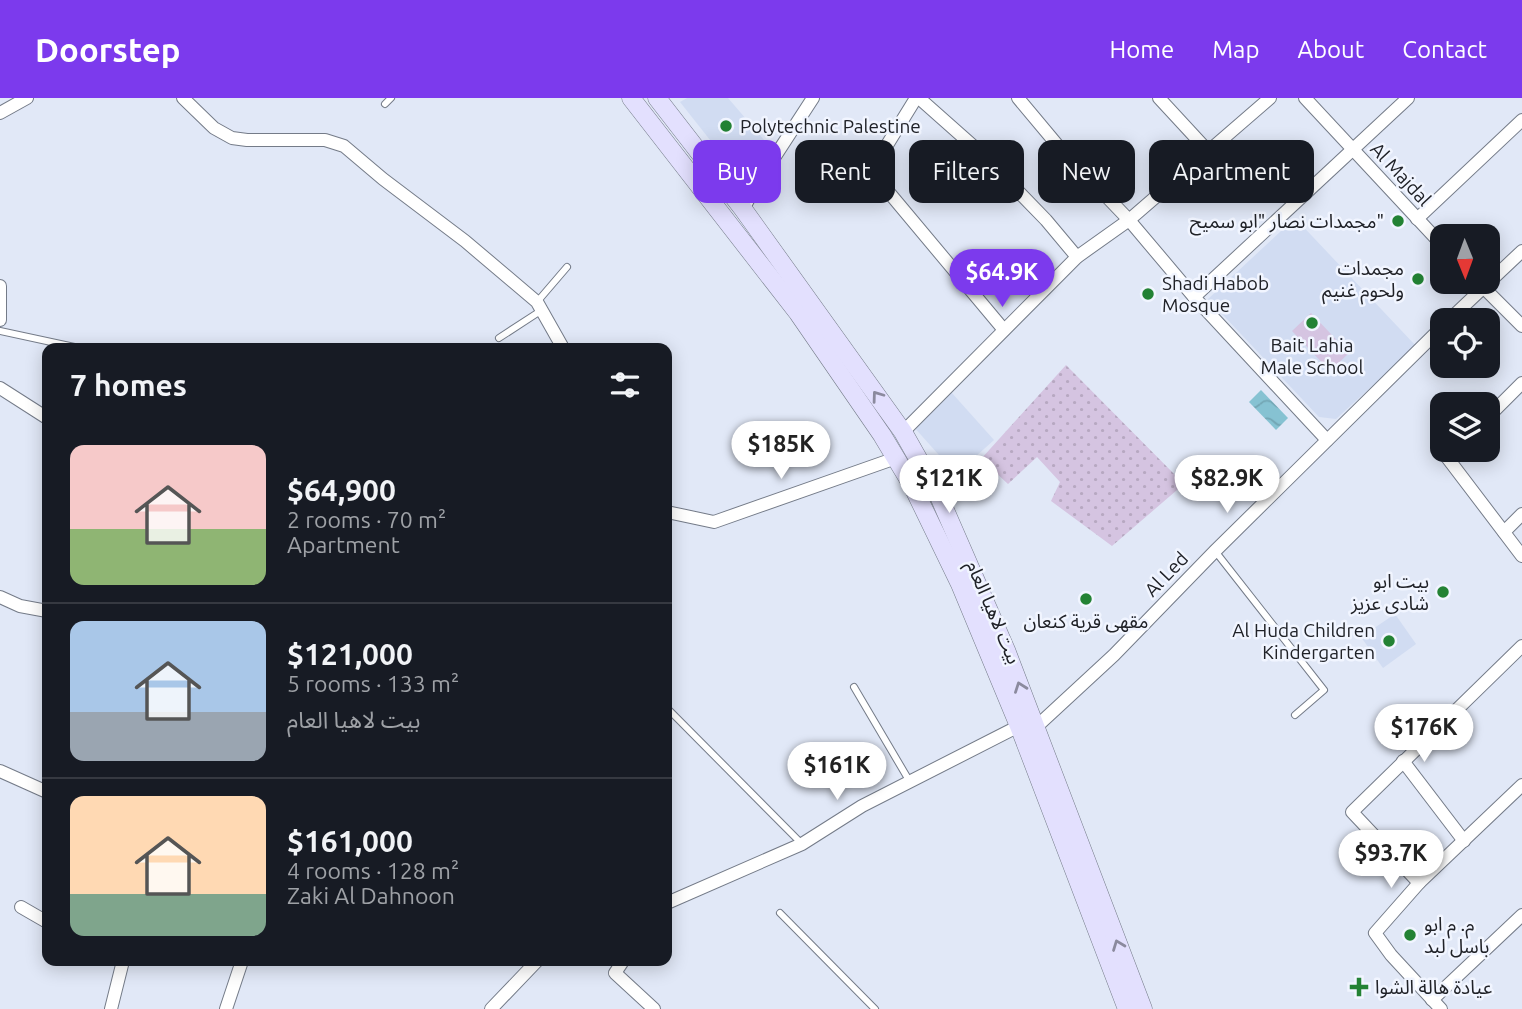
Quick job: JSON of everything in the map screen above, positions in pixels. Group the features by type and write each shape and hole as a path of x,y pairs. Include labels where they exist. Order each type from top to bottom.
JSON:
{"main road":[{"name":"بيت لاهيا العام","path":"631,98 798,313 912,485 1027,727 1143,1009"},
{"name":"بيت لاهيا العام","path":"657,98 743,209 903,432 938,494 981,589 1127,1009"}],"street":[{"path":"0,113 27,98"},
{"path":"183,98 214,128 232,138 325,140 344,146 466,241 539,306 560,343"},
{"path":"743,209 813,98"},
{"path":"1004,330 871,171 917,98 981,153 1046,220 1077,257"},
{"path":"1017,98 1059,148 1129,220 1194,296 1327,440"},
{"path":"1159,98 1198,140"},
{"path":"1221,140 1270,98"},
{"name":"Al Majdal","path":"1305,98 1430,233"},
{"path":"1194,296 1354,151 1408,98"},
{"path":"1417,219 1522,120"},
{"path":"903,432 1077,257 1149,203"},
{"path":"1500,269 1522,251"},
{"path":"0,286 0,320"},
{"path":"1460,308 1473,294"},
{"path":"1490,294 1522,326"},
{"name":"Al Led","path":"672,901 802,844 862,806 1027,727 1114,655 1430,339"},
{"path":"1500,405 1522,383"},
{"path":"0,388 42,415"},
{"path":"672,513 714,522 896,458"},
{"path":"1456,462 1522,556"},
{"path":"1504,532 1522,514"},
{"path":"0,597 20,606 42,610"},
{"path":"1419,883 1352,812 1522,646"},
{"path":"1403,761 1464,841"},
{"path":"0,771 42,790"},
{"path":"1522,785 1419,883 1375,933 1391,955 1437,1005 1522,915"},
{"path":"21,907 42,919"},
{"path":"110,1009 121,966"},
{"path":"226,1009 240,966"},
{"path":"491,1009 532,966"},
{"path":"619,966 614,972 654,1009"}],"lane":[{"path":"384,104 391,98"},
{"path":"499,338 539,306 567,267"},
{"path":"0,331 56,343"},
{"path":"1215,551 1324,690 1296,715"},
{"path":"854,687 910,782"},
{"path":"672,713 802,844"},
{"path":"780,913 875,1009"}],"shaded area":[{"path":"687,98 728,98 764,140 710,140 680,102"},
{"name":"Bait Lahia Male School","path":"1295,218 1416,346 1336,419 1319,417 1208,299"},
{"path":"1311,313 1349,353 1330,371 1292,331"},
{"path":"1066,365 1184,484 1112,546 1051,501 1060,482 1037,457 1008,484 981,459"},
{"path":"951,392 994,440 956,474 913,426"},
{"name":"Al Huda Children Kindergarten","path":"1395,614 1416,644 1383,668 1361,637"}],"water":[{"path":"1261,390 1288,418 1276,430 1249,402"}],"place":[{"name":"Polytechnic Palestine","path":"726,126"},
{"name":"مجمدات نصار \"ابو سميح\"","path":"1398,221"},
{"name":"مجمدات ولحوم غنيم","path":"1418,279"},
{"name":"Shadi Habob Mosque","path":"1148,294"},
{"name":"Bait Lahia Male School","path":"1312,323"},
{"name":"بيت ابو شادى عزيز","path":"1443,592"},
{"name":"مقهى قرية كنعان","path":"1086,599"},
{"name":"Al Huda Children Kindergarten","path":"1389,641"},
{"name":"م. م ابو باسل لبد","path":"1410,935"},
{"name":"عيادة هالة الشوا","path":"1359,987"}]}
